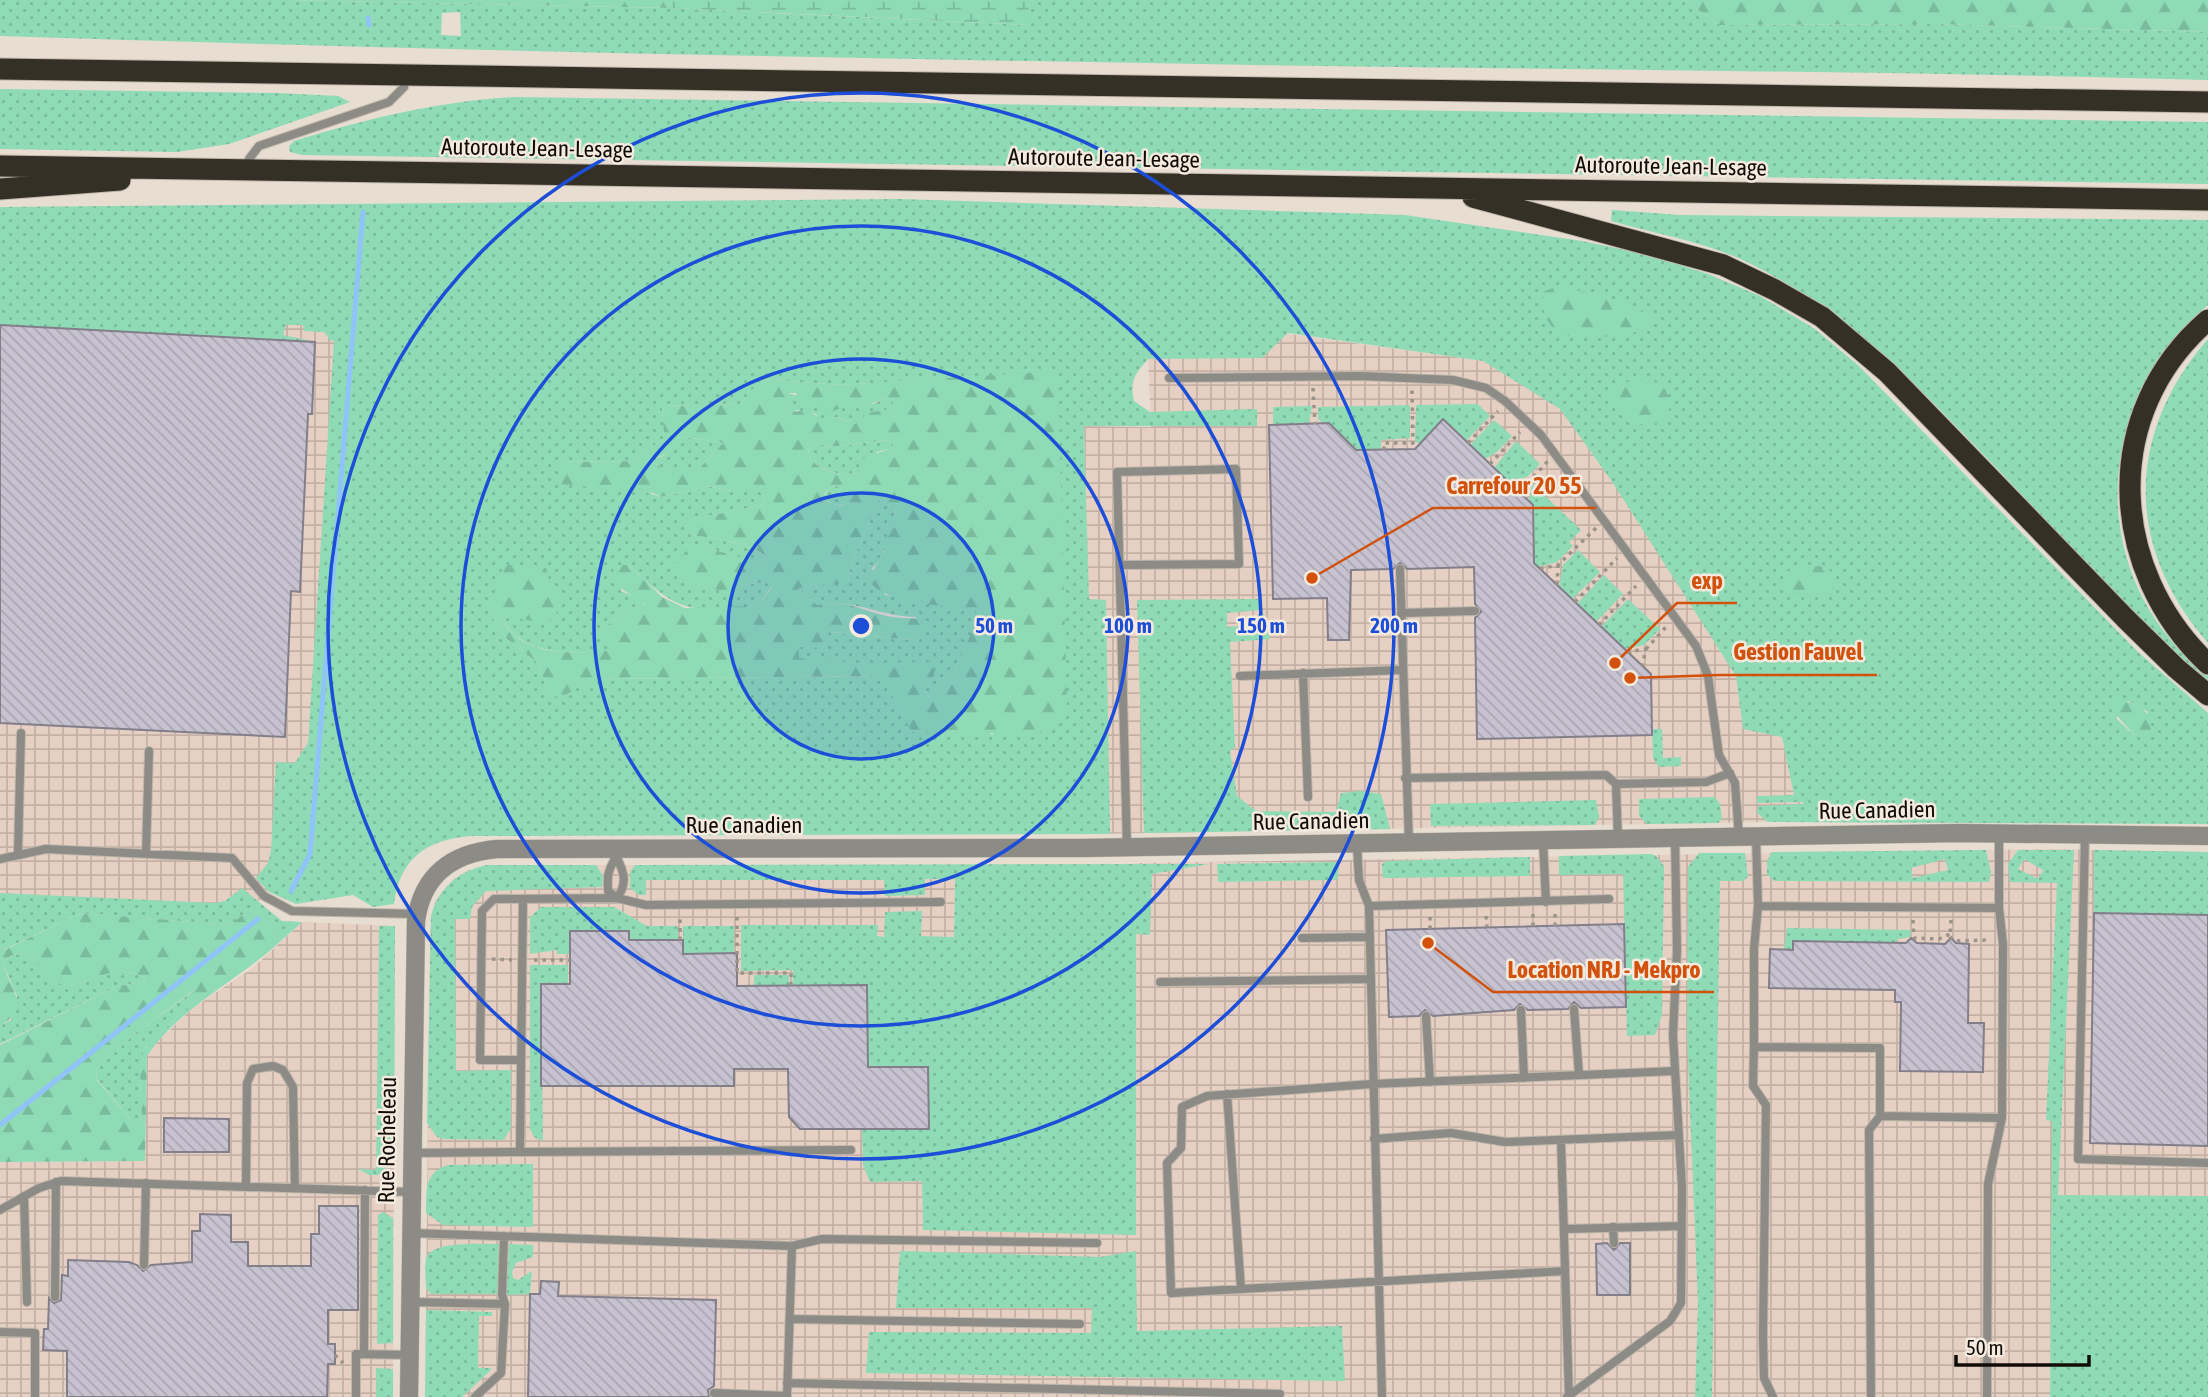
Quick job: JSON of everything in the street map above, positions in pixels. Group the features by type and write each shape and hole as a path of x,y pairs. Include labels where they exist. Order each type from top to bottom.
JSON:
{"highway":[{"path":"4,68 2208,102"},
{"name":"Autoroute Jean-Lesage","path":"0,166 2208,200"},
{"path":"0,189 247,171"},
{"path":"1447,189 1553,221 1624,236 1723,265 1822,317 1887,372 2126,619 2208,695"},
{"path":"2208,320 2168,365 2150,398 2133,450 2129,505 2134,539 2156,596 2180,634 2208,664"}],"street":[{"name":"Rue Canadien","path":"426,885 449,862 472,852 618,854 1357,845 1999,833 2208,836"},
{"name":"Rue Rocheleau","path":"409,1397 416,914 426,885"}],"lane":[{"path":"247,171 249,159 259,146 390,102 404,87 404,75"},
{"path":"1169,378 1428,378 1474,383 1486,388 1541,435 1696,646 1708,676 1719,755 1730,773 1738,797 1758,906 1754,949 1754,1086 1766,1105 1763,1337 1765,1378 1773,1397"},
{"path":"1120,565 1239,564 1236,469 1117,472 1127,847"},
{"path":"1400,569 1409,844"},
{"path":"1401,613 1475,611"},
{"path":"1240,676 1402,670"},
{"path":"1303,673 1308,797"},
{"path":"18,853 21,733"},
{"path":"146,854 149,751"},
{"path":"1405,778 1606,775 1616,784 1706,782 1730,773"},
{"path":"1616,784 1618,840"},
{"path":"1987,1397 1989,1184 2002,1118 1999,833"},
{"path":"2085,834 2078,1159 2208,1163"},
{"path":"1568,1397 1653,1335 1677,1312 1681,1303 1679,1135 1675,1071 1675,838"},
{"path":"1543,841 1546,902"},
{"path":"1357,845 1359,880 1369,906 1382,1397"},
{"path":"0,859 46,849 232,858 264,896 292,911 416,914"},
{"path":"617,898 608,891 608,886 609,872 618,854"},
{"path":"617,898 624,888 624,873 618,854"},
{"path":"520,1060 480,1060 482,919 485,905 494,899 617,898 646,905 941,902"},
{"path":"520,1152 523,899"},
{"path":"1369,906 1609,899"},
{"path":"1758,906 1999,908"},
{"path":"1302,938 1369,937"},
{"path":"1160,982 1370,979"},
{"path":"1574,1009 1580,1075"},
{"path":"1521,1010 1524,1078"},
{"path":"1426,1016 1430,1082"},
{"path":"1754,1047 1880,1048 1880,1116 1870,1130 1871,1397"},
{"path":"246,1186 247,1083 253,1069 262,1065 282,1070 293,1087 295,1188"},
{"path":"1565,1271 1171,1293 1167,1163 1181,1148 1182,1107 1196,1098 1227,1094 1372,1084 1675,1071"},
{"path":"1227,1094 1241,1289"},
{"path":"1880,1116 2002,1118"},
{"path":"1374,1139 1451,1133 1505,1142 1679,1135"},
{"path":"1561,1140 1568,1397"},
{"path":"411,1153 851,1150"},
{"path":"0,1210 56,1182 411,1192"},
{"path":"55,1297 56,1182"},
{"path":"144,1265 146,1184"},
{"path":"364,1354 365,1190"},
{"path":"24,1196 27,1302"},
{"path":"1564,1229 1681,1226"},
{"path":"1613,1227 1614,1244"},
{"path":"411,1233 792,1246 822,1239 1097,1243"},
{"path":"475,1397 501,1373 505,1304 502,1295 504,1236"},
{"path":"714,1393 787,1396 792,1246"},
{"path":"410,1302 505,1304"},
{"path":"790,1319 1080,1324"},
{"path":"0,1332 36,1333 35,1397"},
{"path":"356,1397 356,1354 410,1355"},
{"path":"787,1383 1280,1394"}],"path":[{"path":"1313,376 1315,424"},
{"path":"1412,405 1415,449"},
{"path":"1468,443 1492,417"},
{"path":"1490,464 1514,438"},
{"path":"1384,450 1384,443 1413,443"},
{"path":"1526,498 1528,482 1542,466"},
{"path":"1512,485 1528,482"},
{"path":"1540,569 1558,565 1605,519"},
{"path":"1575,602 1626,548"},
{"path":"1557,585 1558,565"},
{"path":"1599,625 1626,597"},
{"path":"1642,666 1646,649 1662,631"},
{"path":"1627,652 1646,649"},
{"path":"680,926 680,940"},
{"path":"737,926 737,973 791,973 791,986"},
{"path":"1913,930 1914,939 1939,939 1950,933 1954,941 2002,940"},
{"path":"503,959 510,960"},
{"path":"529,960 570,960"},
{"path":"335,1355 344,1363"}],"shaded area":[{"path":"0,297 348,300 301,820 290,873 231,925 0,907"},
{"path":"1146,314 1483,361 1518,374 1588,432 1817,784 1818,821 1094,834 1084,426 1151,427"},
{"path":"2048,849 2208,852 2208,1196 2052,1196 2050,1397 425,1397 430,930 435,901 454,879 468,870 512,865 955,865 952,1155 1135,1156 1136,863"},
{"path":"302,922 395,926 393,1397 0,1397 0,1162 145,1161 147,1056 156,1043 193,1008 254,967"}],"green space":[{"path":"0,0 289,0 670,8 1027,25 1029,0 1685,0 1719,25 1936,24 2208,32 2208,80 784,56 0,36","holes":["460,12 461,36 441,35 442,13"]},
{"path":"289,0 671,0 670,8"},
{"path":"671,0 1029,0 1028,25 670,8"},
{"path":"1685,0 2208,0 2208,32 1936,24 1719,25"},
{"path":"0,89 277,93 338,96 350,102 229,144 177,152 0,149"},
{"path":"515,97 2208,122 2208,184 302,155 290,152 289,146 294,141 376,118 430,107"},
{"path":"899,199 1405,215 1582,241 1649,255 1708,274 1760,296 1815,329 1859,366 2138,652 2208,713 2208,824 1768,822 1757,813 1758,806 1803,804 1757,803 1757,796 1794,795 1782,737 1743,729 1736,676 1611,480 1560,409 1483,361 1288,333 1262,358 1148,359 1135,377 1132,388 1134,401 1150,412 1257,409 1257,426 1084,426 1089,599 1106,600 1110,834 470,836 440,842 417,855 402,875 394,904 373,907 353,895 296,904 269,892 256,878 268,863 271,851 276,762 295,763 308,743 334,341 324,332 304,331 303,325 286,325 283,335 315,342 0,325 0,207","holes":["1058,372 993,735 881,676 593,679 560,697 550,694 537,662 507,639 488,612 559,605 554,618 508,617 503,621 525,642 538,647 568,652 613,651 601,630 631,608 645,606 637,598 621,591 629,565 661,593 686,606 700,609 758,606 772,586 765,582 741,585 700,548 761,563 766,557 742,545 691,535 688,520 764,505 765,497 760,492 736,492 707,486 661,497 559,462 633,461 664,438 662,406 740,404 762,379 840,385","2128,701 2148,712 2135,736 2116,718"]},
{"path":"1612,210 1680,215 2208,220 2208,305 2169,345 2141,391 2124,440 2118,491 2123,542 2139,591 2168,636 2208,676 2208,686 2120,599 1899,369 1844,323 1815,302 1749,263 1699,244 1611,221"},
{"path":"1555,287 1621,302 1654,320 1650,330 1596,338 1579,338 1564,334 1552,326 1544,313 1543,292"},
{"path":"2208,339 2208,643 2181,607 2161,569 2150,530 2146,491 2150,452 2161,413 2181,375"},
{"path":"1058,371 1067,708 1038,734 912,732 881,676 593,679 560,698 550,694 537,662 507,639 488,612 504,564 546,568 550,583 565,596 554,618 545,623 508,617 503,621 512,633 524,642 552,651 612,650 604,644 601,630 631,608 645,605 612,582 614,565 629,565 662,597 685,608 758,606 772,587 765,582 741,585 736,592 709,589 690,584 676,574 672,566 693,544 761,563 766,557 752,548 691,535 687,520 764,505 765,497 760,492 736,492 707,486 661,497 653,493 559,484 559,462 633,461 664,438 662,406 740,404 762,379 840,385","holes":["788,393 796,393 807,406 818,407 822,403 830,412 841,408 855,409 859,403 866,406 883,399 892,402 895,408 867,413 856,424 836,417 828,422 806,410 793,412 788,407 793,401","686,437 723,443 698,470 666,470 649,460 671,453 677,438","889,440 894,447 864,458 861,464 864,471 850,474 829,471 811,460 809,448 816,442 828,447","837,486 850,496 850,503 840,506 828,502 824,494 830,487","878,500 896,510 887,534 885,551 868,579 886,594 900,599 975,610 978,617 954,673 929,697 925,691 934,676 936,662 860,663 799,658 799,647 823,648 829,632 913,640 926,621 882,615 848,605 817,605 798,588 848,583 850,568"]},
{"path":"1638,380 1660,383 1664,388 1670,401 1665,421 1645,424 1628,421 1617,409 1610,390 1616,384"},
{"path":"787,393 855,409 859,403 873,404 883,399 893,402 895,408 871,413 856,424 837,417 828,423 820,421 816,414 797,410 793,413 788,407"},
{"path":"1478,404 1490,416 1466,441 1443,419 1419,444 1415,440 1416,405"},
{"path":"1410,405 1410,438 1381,440 1381,450 1356,450 1318,419 1318,407"},
{"path":"1312,406 1309,424 1273,425 1273,407"},
{"path":"1494,420 1512,436 1497,452 1485,459 1470,445"},
{"path":"677,438 723,443 698,470 666,470 648,460 664,456"},
{"path":"889,440 895,447 877,452 865,471 836,473 811,460 809,448 816,442 828,447"},
{"path":"1516,441 1540,464 1527,477 1509,482 1494,468"},
{"path":"1532,484 1581,530 1569,542 1573,546 1557,562 1538,567 1534,563 1529,501"},
{"path":"838,486 850,496 850,503 835,505 826,499 824,495 830,487"},
{"path":"878,500 896,509 885,549 878,563 872,568 885,595 976,610 978,618 954,673 929,697 925,691 934,676 860,663 799,659 799,647 829,632 913,640 916,617 855,605 817,605 797,587 848,582 850,568"},
{"path":"1578,550 1600,572 1572,599 1559,587 1563,565"},
{"path":"1825,565 1834,575 1833,588 1824,596 1801,596 1785,586 1783,578 1788,571"},
{"path":"1604,575 1623,594 1596,622 1577,604"},
{"path":"1261,599 1261,610 1227,613 1227,627 1258,624 1258,614 1263,613 1270,639 1230,642 1235,747 1230,751 1237,796 1256,811 1336,812 1341,793 1361,791 1381,794 1390,829 1144,833 1137,600"},
{"path":"1628,599 1660,629 1644,645 1624,649 1601,627"},
{"path":"2115,701 2131,703 2143,709 2150,720 2150,735 2135,736 2110,708"},
{"path":"1652,729 1662,729 1663,758 1681,757 1681,766 1659,767 1653,758"},
{"path":"1715,797 1720,804 1722,819 1718,823 1647,824 1639,816 1639,799"},
{"path":"1596,800 1599,817 1595,825 1431,826 1430,804"},
{"path":"1986,850 1991,873 1989,882 1775,881 1767,875 1767,861 1772,852","holes":["1945,859 1948,870 1913,878 1911,868"]},
{"path":"2018,850 2074,850 2058,1195 2208,1196 2208,1397 2050,1397 2052,1121 2046,1120 2057,883 2010,882 2008,864","holes":["2024,859 2043,870 2038,879 2018,869"]},
{"path":"2094,850 2208,852 2208,915 2094,913"},
{"path":"1699,853 1745,853 1748,877 1743,881 1720,881 1712,1397 1695,1397 1698,1304 1687,1035 1688,867"},
{"path":"1651,854 1664,866 1662,1015 1655,1035 1627,1036 1623,874 1559,875 1559,856"},
{"path":"1530,857 1530,876 1383,878 1382,864 1387,861"},
{"path":"1339,862 1338,878 1335,880 1218,882 1217,864"},
{"path":"1209,864 1152,874 1150,935 1136,934 1136,1235 923,1230 922,1181 870,1182 863,1165 862,1129 929,1128 928,1067 868,1067 867,985 793,986 793,970 741,971 741,925 878,925 877,936 884,937 885,912 922,911 921,936 954,937 955,879 925,879 925,895 885,896 884,880 646,880 646,895 639,895 630,888 630,872 635,865"},
{"path":"486,865 596,865 603,876 602,887 486,891 472,907 470,919 455,919 456,1071 511,1070 511,1128 504,1140 445,1139 437,1137 427,1123 431,916 444,889 458,877"},
{"path":"242,888 282,921 302,922 282,940 253,906 231,925 81,913 3,950 0,946 0,893 215,903 225,901"},
{"path":"253,905 282,940 176,1022 147,1056 145,1161 0,1162 0,1045 117,986 143,982 146,977 119,970 70,986 46,980 44,967 24,953 10,956 3,964 17,1005 10,1019 0,1026 0,946 4,950 81,913 231,925","holes":["194,990 196,999 144,1049 140,1074 142,1126 135,1125 97,1080 96,1069 137,1032"]},
{"path":"541,907 614,907 647,926 678,926 678,940 629,940 628,931 570,931 570,954 557,954 557,950 530,954 530,917"},
{"path":"379,926 395,926 394,1161 379,1175 369,1175 358,1169 376,1170"},
{"path":"683,926 734,926 734,953 683,954"},
{"path":"1787,928 1911,930 1910,937 1898,939 1895,943 1784,950"},
{"path":"24,953 44,967 47,980 70,986 119,970 146,977 143,982 117,986 0,1044 0,1026 11,1020 17,996 3,964 10,956"},
{"path":"530,965 568,965 568,984 541,984 543,1141 534,1137 530,1129"},
{"path":"754,975 789,975 789,986 754,986"},
{"path":"195,990 196,999 144,1049 140,1074 142,1127 135,1125 97,1079 96,1069 137,1032"},
{"path":"533,1164 533,1227 443,1225 426,1213 428,1183 440,1168 448,1165"},
{"path":"383,1212 393,1218 393,1343 377,1344 378,1215"},
{"path":"499,1244 498,1294 431,1294 426,1288 426,1262 433,1251 450,1245"},
{"path":"509,1244 533,1245 533,1257 516,1263 512,1272 513,1278 518,1280 532,1271 530,1294 506,1295"},
{"path":"900,1251 1100,1257 1136,1251 1137,1331 1342,1326 1345,1381 866,1373 869,1332 1091,1333 1092,1308 896,1308"},
{"path":"426,1310 492,1312 492,1316 479,1316 478,1368 491,1368 490,1371 462,1397 425,1397"},
{"path":"376,1368 393,1369 393,1397 376,1397"}],"building":[{"path":"0,325 315,342 312,414 308,414 300,592 291,591 285,737 0,723"},
{"path":"1443,419 1533,505 1534,563 1651,674 1652,735 1477,739 1475,618 1481,612 1475,604 1474,567 1407,569 1400,563 1393,569 1351,570 1349,640 1328,640 1327,598 1273,599 1269,425 1329,423 1356,450 1415,449"},
{"path":"2094,913 2208,915 2208,1146 2090,1143"},
{"path":"1624,924 1626,1007 1581,1008 1574,1002 1568,1009 1528,1010 1520,1004 1514,1010 1433,1016 1425,1010 1419,1016 1389,1017 1386,930"},
{"path":"570,931 629,931 629,940 683,940 683,954 737,953 737,986 867,985 868,1067 928,1067 929,1129 800,1129 789,1117 788,1069 734,1069 734,1086 541,1086 541,984 570,984"},
{"path":"1911,938 1917,943 1945,944 1951,938 1956,943 1969,944 1968,1023 1984,1023 1983,1072 1900,1071 1901,1002 1895,1002 1895,990 1769,988 1770,949 1793,950 1793,941 1906,943"},
{"path":"164,1118 229,1119 229,1152 164,1152"},
{"path":"319,1206 358,1206 358,1310 328,1310 328,1344 335,1344 335,1364 328,1364 327,1397 67,1397 67,1351 43,1350 44,1329 48,1329 49,1298 54,1303 61,1300 62,1275 68,1276 68,1260 129,1262 143,1271 151,1265 192,1262 192,1231 200,1231 200,1214 231,1215 231,1242 248,1242 248,1266 311,1266 311,1234 319,1234"},
{"path":"1607,1243 1614,1250 1620,1243 1630,1243 1630,1295 1597,1295 1596,1244"},
{"path":"541,1281 559,1282 558,1296 716,1300 714,1386 708,1390 709,1397 528,1397 530,1294 540,1294"}],"waterway":[{"path":"368,18 369,25"},
{"path":"291,891 310,854 363,212"},
{"path":"0,1125 258,919"}],"place":[{"name":"Carrefour 20 55","path":"1312,578"},
{"name":"exp","path":"1615,663"},
{"name":"Gestion Fauvel","path":"1630,678"},
{"name":"Location NRJ - Mekpro","path":"1428,943"}]}
